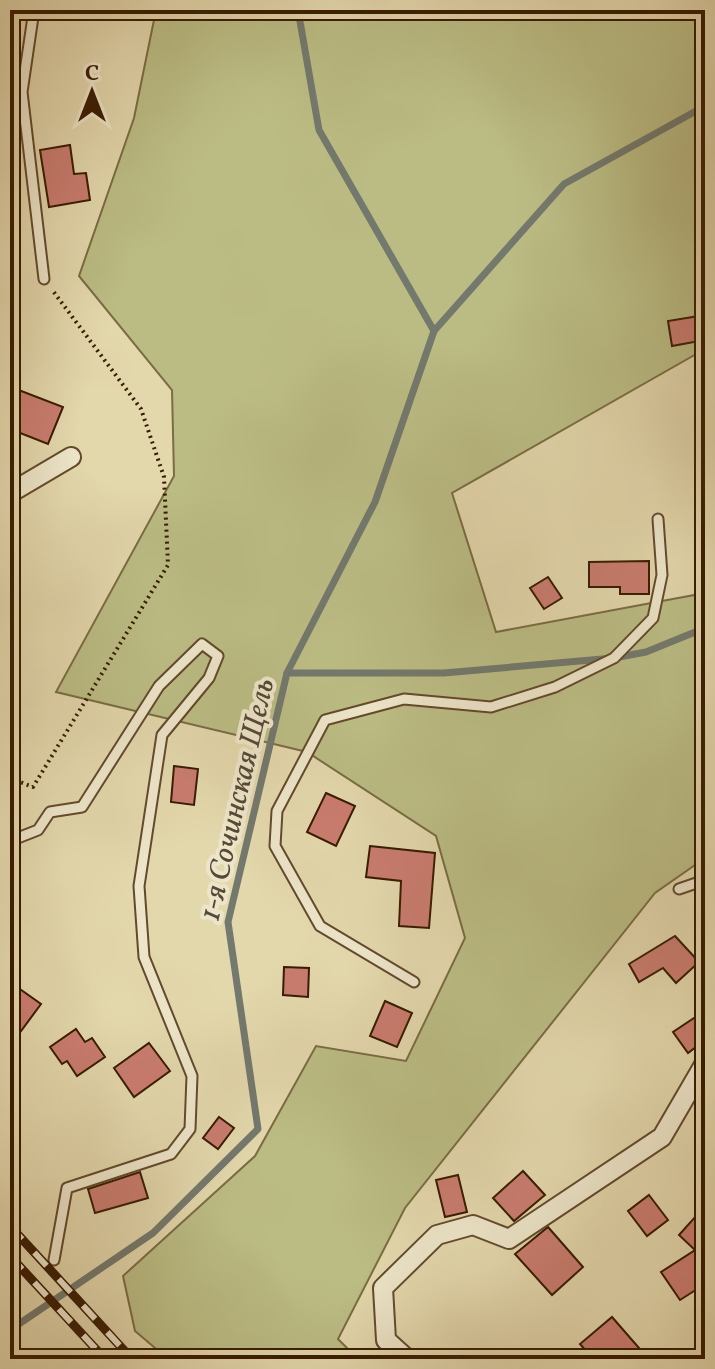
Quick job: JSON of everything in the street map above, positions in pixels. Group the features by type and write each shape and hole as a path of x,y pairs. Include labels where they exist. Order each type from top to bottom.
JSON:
{"street":[{"path":"10,493 71,457"},
{"path":"407,1359 386,1340 383,1288 437,1235 473,1225 509,1239 662,1137 705,1063"}],"lane":[{"path":"34,10 22,92 44,279"},
{"path":"414,982 320,926 275,846 277,811 325,720 404,699 491,707 555,687 614,658 653,618 662,575 658,519"},
{"path":"10,841 38,830 50,812 82,807 159,686 202,644 218,656 209,678 162,735 139,886 144,957 192,1076 190,1129 171,1154 67,1188 54,1260"},
{"path":"679,889 705,880"}],"path":[{"path":"10,778 33,787 168,565 164,477 141,409 44,279"},
{"path":"10,1353 17,1359"}],"green space":[{"path":"156,10 705,10 705,349 452,493 496,632 705,593 705,858 655,893 405,1208 338,1339 358,1359 168,1359 135,1331 123,1276 255,1156 316,1046 406,1061 465,938 436,836 307,752 56,692 174,476 172,390 79,276 134,118"}],"building":[{"path":"70,145 74,174 86,173 90,200 49,207 40,150"},
{"path":"705,315 705,340 672,346 668,321"},
{"path":"16,389 63,407 48,444 10,429 10,404"},
{"path":"649,561 649,594 620,594 620,587 589,587 589,562"},
{"path":"548,577 562,598 544,609 530,588"},
{"path":"174,766 198,769 194,805 171,802"},
{"path":"326,793 355,806 336,846 307,832"},
{"path":"370,846 435,853 429,928 399,926 401,881 366,877"},
{"path":"675,936 699,962 676,983 663,968 639,982 629,964"},
{"path":"284,967 309,968 308,997 283,995"},
{"path":"10,982 41,1004 10,1046"},
{"path":"385,1001 412,1013 397,1047 370,1036"},
{"path":"697,1016 705,1027 705,1040 688,1053 673,1032"},
{"path":"76,1029 85,1042 92,1038 105,1057 77,1076 67,1061 62,1064 50,1047"},
{"path":"149,1043 170,1071 134,1097 114,1068"},
{"path":"219,1117 234,1128 218,1149 203,1138"},
{"path":"523,1171 545,1195 514,1221 493,1198"},
{"path":"140,1172 148,1198 95,1213 88,1189"},
{"path":"458,1175 467,1212 445,1217 436,1180"},
{"path":"649,1195 668,1220 647,1236 628,1211"},
{"path":"705,1206 705,1284 680,1300 661,1272 695,1250 679,1235"},
{"path":"548,1227 583,1267 552,1295 515,1254"},
{"path":"612,1317 639,1348 627,1359 593,1359 580,1344"}],"waterway":[{"path":"287,673 375,502 434,331 319,130 298,10"},
{"path":"434,331 564,184 705,106"},
{"name":"1-я Сочинская Щель","path":"10,1330 153,1233 258,1129 228,922 287,673 444,673 614,658 646,652 705,628"}],"railway":[{"path":"10,1226 132,1359"},
{"path":"10,1256 105,1359"}]}
